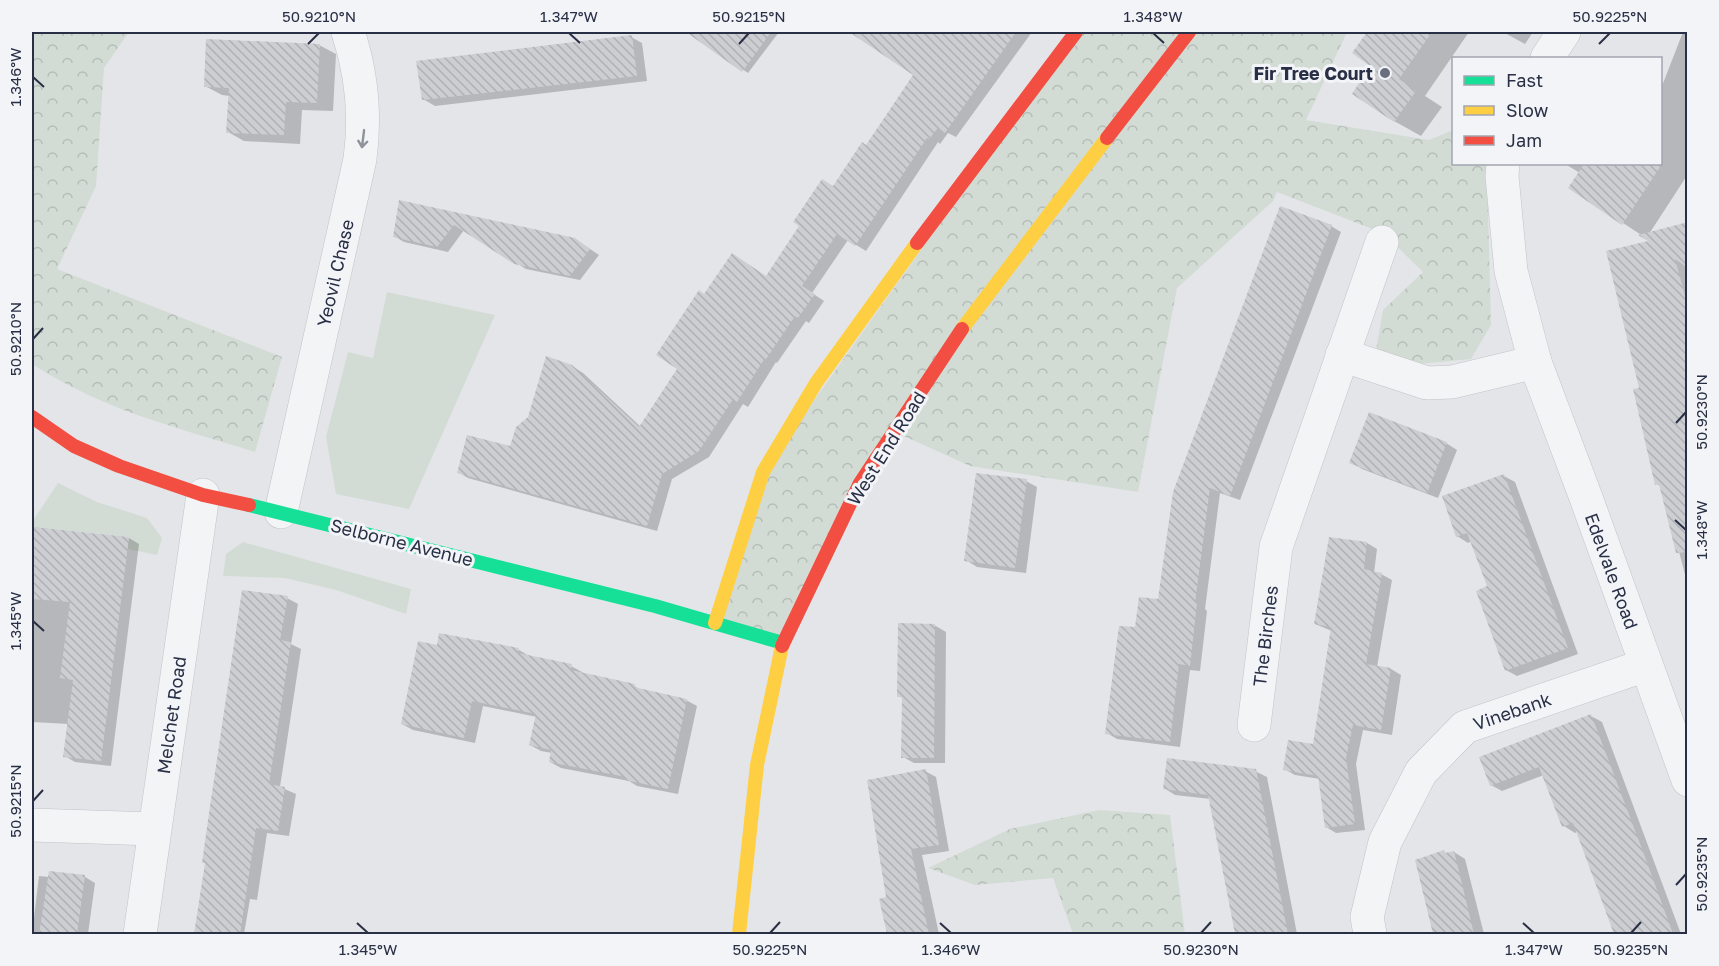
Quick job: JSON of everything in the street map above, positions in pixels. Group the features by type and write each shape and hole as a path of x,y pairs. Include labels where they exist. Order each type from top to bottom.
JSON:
{"street":[{"name":"Yeovil Chase","path":"281,512 360,159 364,132 361,81 348,32"},
{"path":"715,623 763,472 816,383 928,227 1076,32"},
{"name":"West End Road","path":"739,934 757,765 783,644 860,483 975,310 1189,32"},
{"path":"1548,57 1564,32"},
{"name":"Edelvale Road","path":"1503,165 1511,271 1535,362 1688,780"},
{"path":"1382,242 1342,355 1427,383 1452,382 1535,362"},
{"name":"The Birches","path":"1254,725 1276,548 1342,355"},
{"name":"Selborne Avenue","path":"32,417 74,446 119,466 203,495 281,512 656,606 783,644"},
{"name":"Melchet Road","path":"140,934 203,495"},
{"name":"Vinebank","path":"1370,934 1367,916 1385,842 1421,772 1465,727 1646,665"},
{"path":"32,825 154,829"}],"green space":[{"path":"32,32 129,32 104,68 96,186 57,269 282,357 255,452 113,406 32,364"},
{"path":"1076,32 1347,32 1306,120 1429,140 1452,130 1452,165 1491,165 1488,211 1491,325 1471,359 1407,365 1376,350 1383,310 1423,272 1383,233 1277,192 1273,201 1177,288 1138,492 970,466 895,432 783,643 715,623 763,472"},
{"path":"387,292 495,315 409,509 336,494 326,437 348,352 373,358"},
{"path":"58,483 97,502 147,518 162,538 157,555 128,549 129,537 32,527 32,522"},
{"path":"243,542 411,589 406,614 336,590 285,578 223,576 226,554"},
{"path":"1099,810 1170,815 1185,934 1073,934 1053,878 975,885 928,868 1010,829"}],"building":[{"path":"686,32 771,32 742,72"},
{"path":"849,32 1016,32 945,133 938,128 929,139 927,138 855,246 837,234 802,286 815,294 798,318 795,316 737,402 733,399 699,451 662,474 647,526 457,473 467,435 510,446 516,427 528,417 546,356 572,365 639,427 677,369 656,355 699,290 704,294 732,253 766,276 799,226 793,222 822,179 833,186 862,142 866,145 913,75"},
{"name":"Fir Tree Court","path":"1367,32 1432,32 1399,79 1416,91 1394,122 1352,94 1370,66 1352,53"},
{"path":"632,35 637,76 422,100 416,61"},
{"path":"206,39 320,44 317,103 286,102 284,135 226,133 229,88 204,87"},
{"path":"1583,165 1661,165 1622,225 1568,188"},
{"path":"399,200 575,238 590,249 570,276 514,264 454,225 437,247 393,237"},
{"path":"1280,206 1332,225 1230,496 1210,488 1195,603 1197,603 1190,666 1179,664 1170,742 1105,734 1119,626 1135,627 1139,597 1158,599 1173,492"},
{"path":"1688,222 1688,268 1675,259 1688,307 1688,552 1676,553 1659,484 1655,485 1633,389 1639,388 1606,251 1648,241 1638,235"},
{"path":"1369,412 1447,442 1427,493 1349,463"},
{"path":"976,473 1027,479 1015,568 964,561"},
{"path":"1504,474 1568,648 1505,671 1476,591 1487,586 1467,533 1456,537 1442,496"},
{"path":"32,527 129,537 101,761 63,757 73,680 60,678 70,602 32,599"},
{"path":"1329,537 1367,542 1364,569 1382,573 1366,664 1391,668 1381,730 1353,725 1346,758 1355,824 1325,828 1318,776 1283,770 1288,740 1313,744 1331,627 1314,624"},
{"path":"242,590 288,596 280,640 291,642 269,784 285,787 278,831 256,828 240,934 194,934 205,863 202,863 208,820"},
{"path":"898,623 935,624 934,758 901,758 902,697 897,697"},
{"path":"439,633 519,648 518,653 572,664 571,670 635,684 634,687 687,699 668,789 625,780 626,777 549,762 551,750 529,745 536,714 472,701 464,738 401,724 418,641 437,645"},
{"path":"1591,714 1673,934 1614,934 1573,823 1562,827 1539,767 1490,786 1479,757"},
{"path":"1167,758 1256,769 1288,934 1235,934 1208,795 1163,789"},
{"path":"926,769 939,845 911,849 929,934 887,934 879,899 886,897 867,780"},
{"path":"1444,850 1445,853 1454,851 1474,934 1433,934 1415,860"},
{"path":"49,871 85,875 77,934 39,934"}],"traffic: fast":[{"path":"249,505 655,606 783,643"}],"traffic: slow":[{"path":"962,329 1107,138"},
{"path":"715,623 763,472 816,383 917,243"},
{"path":"739,934 757,765 782,646"}],"traffic: jam":[{"path":"917,243 1076,32"},
{"path":"1107,138 1189,32"},
{"path":"782,646 860,483 962,329"},
{"path":"32,417 74,446 119,466 203,495 249,505"}],"place":[{"name":"Fir Tree Court","path":"1385,73"}]}
